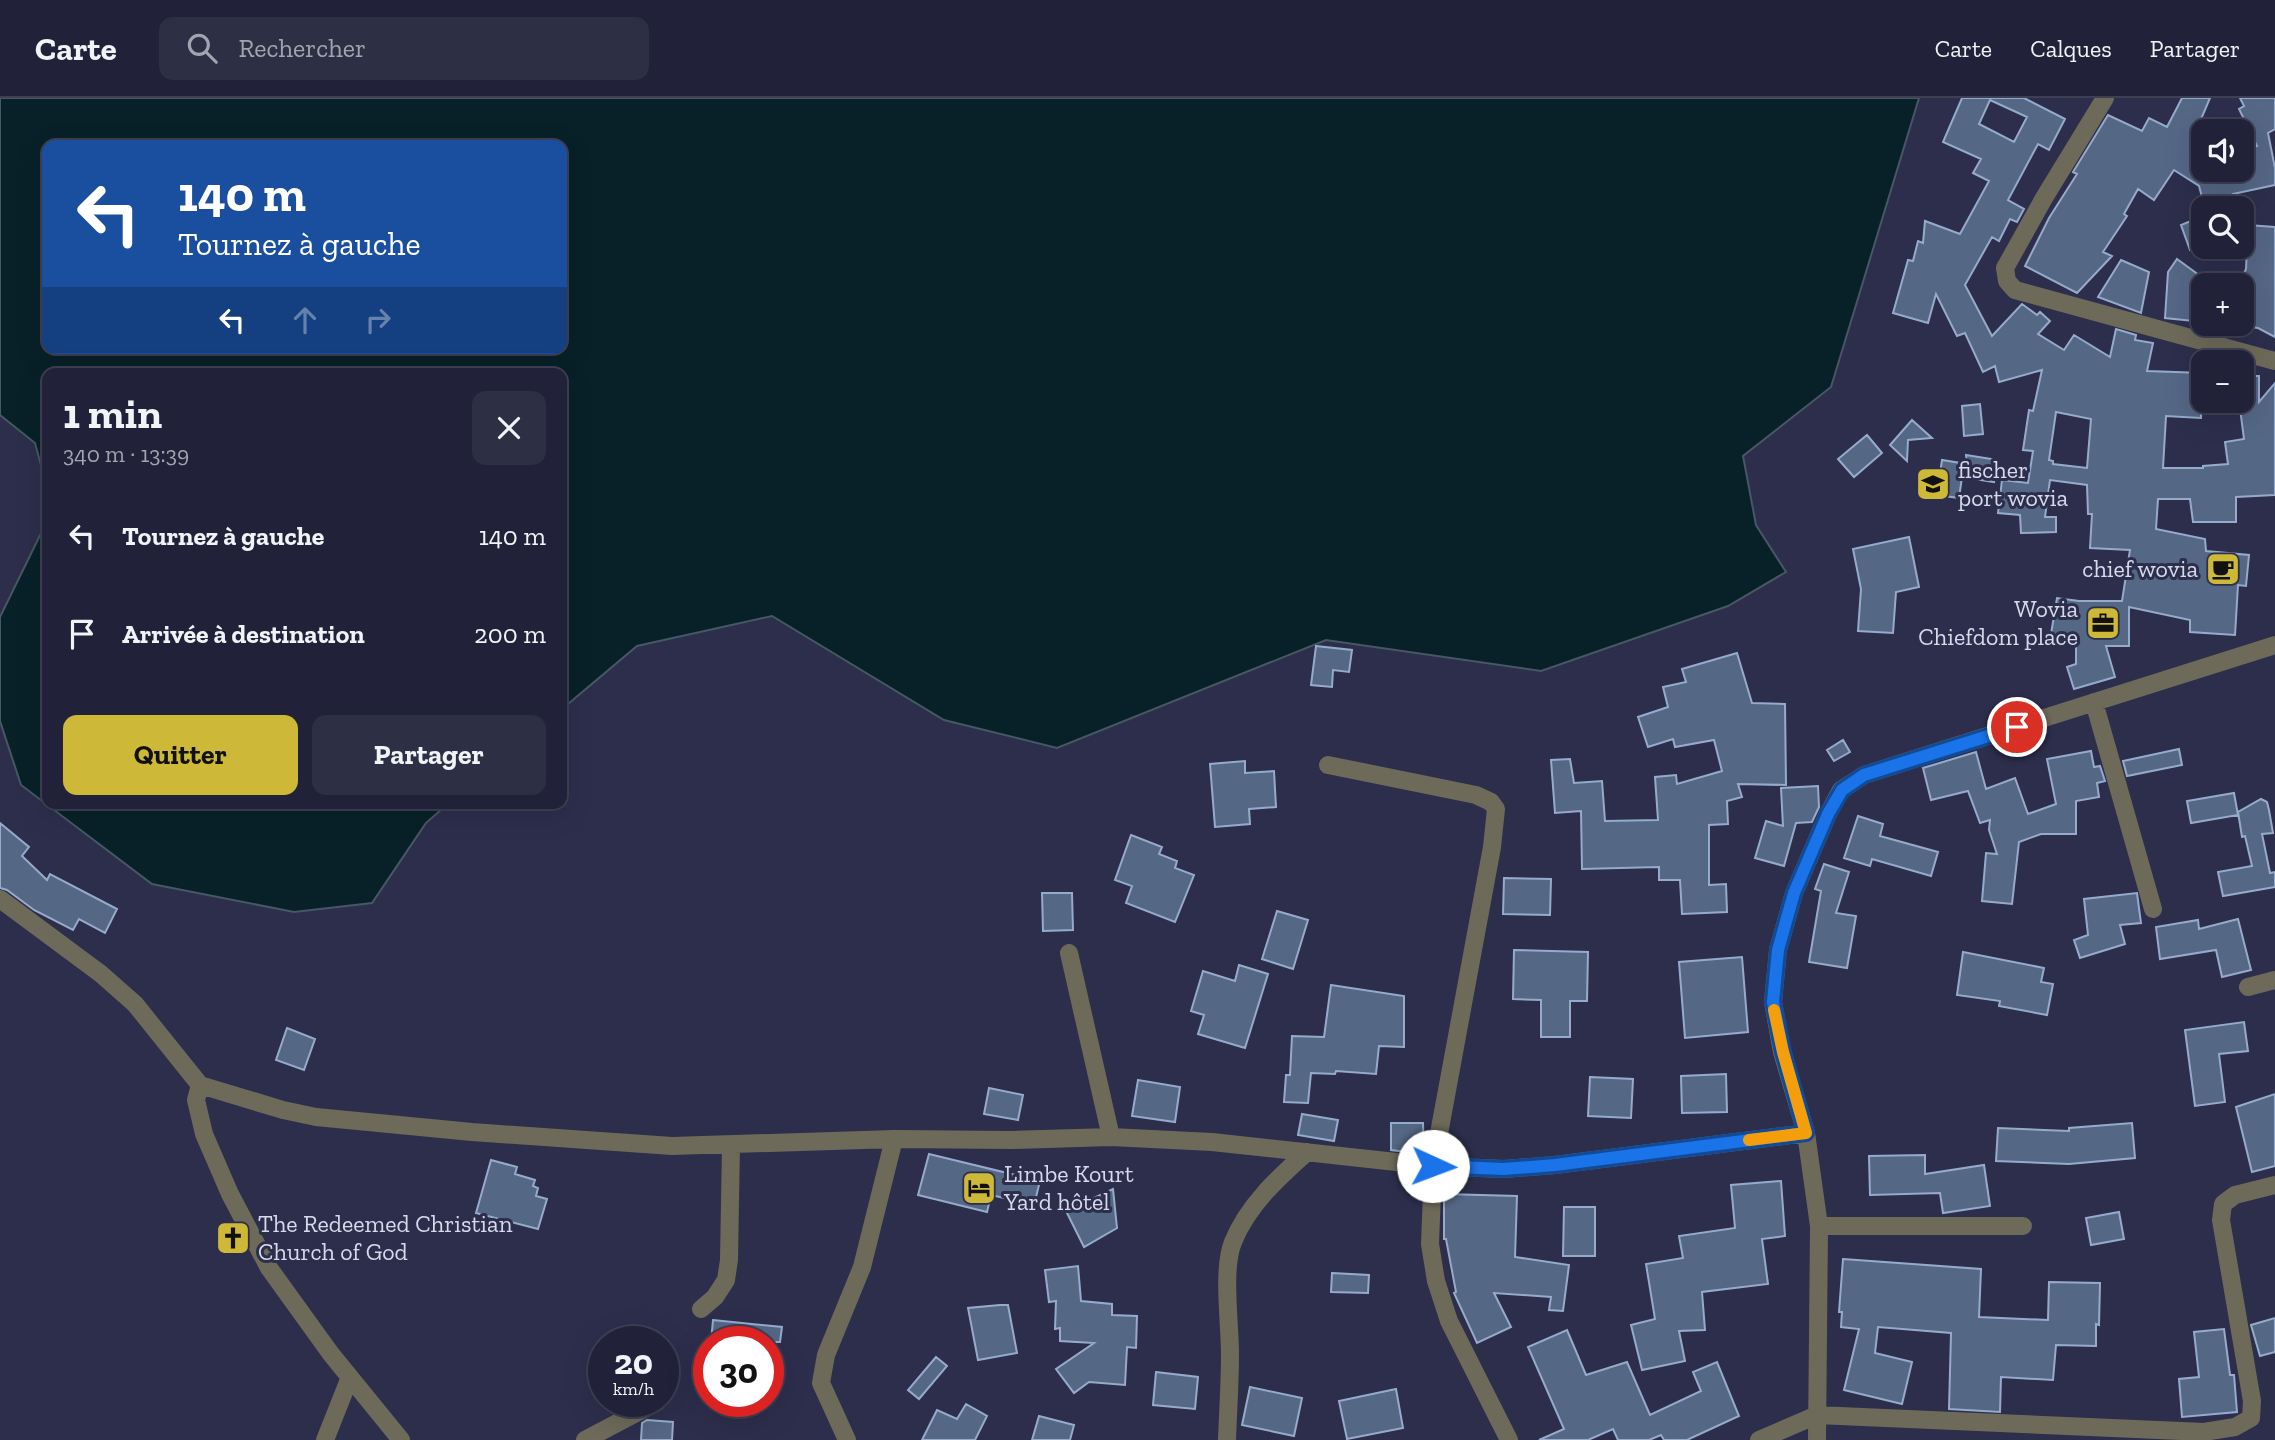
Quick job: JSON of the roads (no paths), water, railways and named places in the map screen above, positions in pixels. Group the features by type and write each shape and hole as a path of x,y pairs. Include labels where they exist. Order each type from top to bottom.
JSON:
{"street":[{"path":"2105,98 2005,268 2007,281 2015,290 2275,361"},
{"path":"1817,1440 1819,1226 1806,1133 1783,1052 1773,1002 1778,950 1794,893 1828,814 1842,790 1864,775 2275,645"},
{"path":"2094,702 2153,909"},
{"path":"1328,765 1476,795 1491,802 1496,808 1492,847 1433,1166 1430,1244 1436,1282 1449,1321 1509,1440"},
{"path":"0,899 8,914 101,974 135,1004 200,1085 283,1110 328,1119 672,1146 894,1139 1111,1137 1212,1142 1433,1166 1504,1169 1806,1133"},
{"path":"1069,953 1111,1137"},
{"path":"2248,987 2275,980"},
{"path":"200,1085 196,1100 204,1134 230,1194 269,1268 401,1440"},
{"path":"846,1440 821,1383 826,1355 862,1267 894,1139"},
{"path":"701,1310 715,1297 726,1280 730,1260 731,1145"},
{"path":"1227,1440 1230,1358 1227,1267 1233,1242 1272,1183 1307,1152"},
{"path":"1759,1440 1817,1415 2204,1436 2235,1427 2251,1418 2252,1402 2221,1220 2222,1205 2235,1195 2275,1185"},
{"path":"1819,1226 2023,1226"},
{"path":"325,1440 351,1377"},
{"path":"585,1440 628,1417"}],"water":[{"path":"0,98 1919,98 1831,387 1743,456 1756,525 1786,572 1728,606 1541,671 1326,640 1057,748 944,720 772,616 637,646 567,705 567,368 42,368 42,469 35,443 0,415"},
{"path":"42,531 42,801 21,785 0,721 0,617"},
{"path":"53,809 442,809 426,823 372,903 294,912 152,884"}],"place":[{"name":"fischer port wovia","path":"1933,484"},
{"name":"chief wovia","path":"2223,569"},
{"name":"Wovia Chiefdom place","path":"2103,623"},
{"name":"Limbe Kourt Yard hôtel","path":"979,1188"},
{"name":"The Redeemed Christian Church of God","path":"233,1238"}]}
